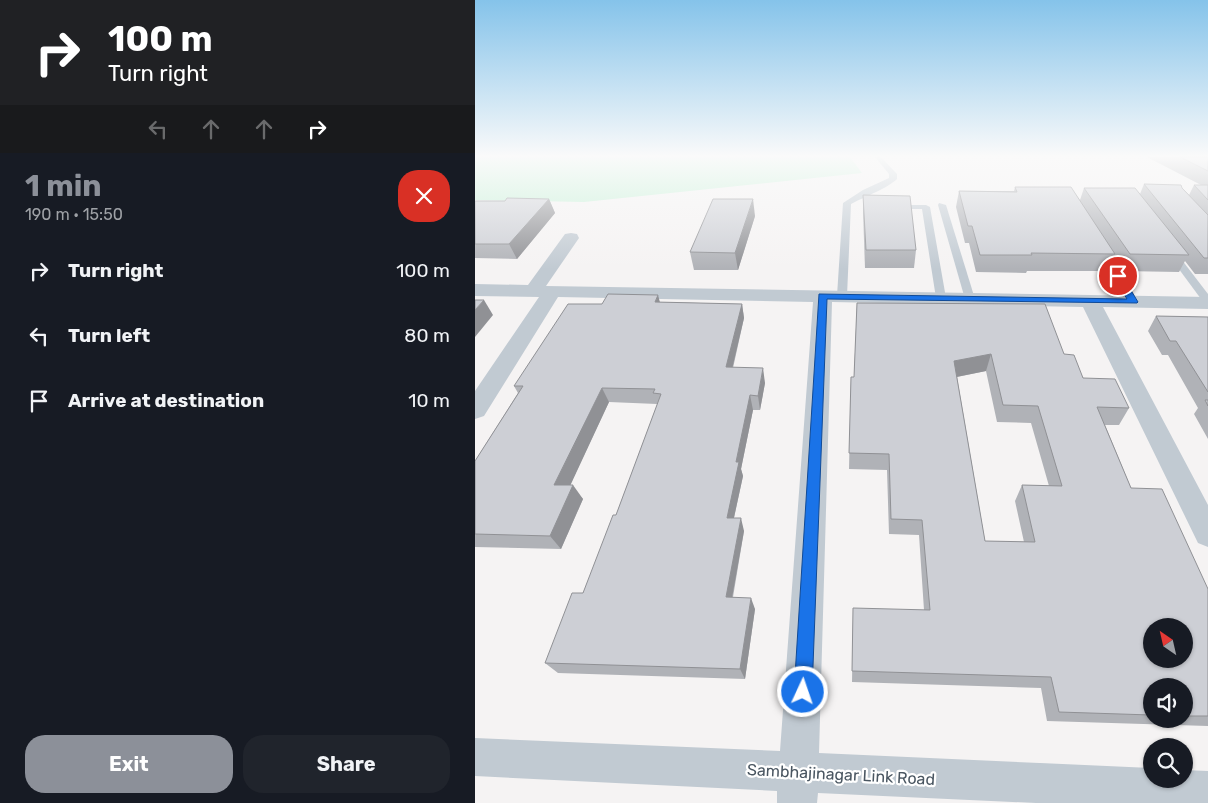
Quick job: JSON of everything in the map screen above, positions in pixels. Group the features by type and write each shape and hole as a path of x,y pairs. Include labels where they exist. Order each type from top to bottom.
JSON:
{"street":[{"path":"475,410 571,238"},
{"path":"475,290 1208,302"},
{"path":"798,787 833,296"},
{"path":"1090,301 1208,534"},
{"name":"Sambhajinagar Link Road","path":"475,757 798,787 1208,791"}],"lane":[{"path":"833,296 847,203 861,194"},
{"path":"942,205 970,299"},
{"path":"886,207 926,207 941,298"},
{"path":"1097,243 1134,302"},
{"path":"1167,246 1208,302"}],"green space":[{"path":"475,194 656,194 584,202 475,200"}],"building":[{"path":"960,194 1076,194 1115,254 1031,253 1032,255 980,255 972,226 968,226"},
{"path":"1089,194 1140,194 1189,255 1130,254"},
{"path":"1152,194 1188,194 1208,215 1208,258 1204,258"},
{"path":"863,195 910,196 916,250 866,250"},
{"path":"507,198 549,199 509,244 475,244 475,201 505,201"},
{"path":"713,199 753,199 735,253 690,252"},
{"path":"608,294 658,295 655,302 742,304 726,367 763,368 758,396 750,395 736,462 739,462 727,518 741,518 726,597 751,598 740,669 545,663 572,593 583,593 613,515 616,515 661,394 653,393 655,389 602,388 554,485 573,485 550,536 475,534 475,461 523,386 514,386 568,304 602,304"},
{"path":"475,300 484,300 475,310"},
{"path":"857,303 1045,304 1064,354 1074,355 1083,378 1115,379 1129,408 1097,407 1131,488 1162,489 1208,589 1208,716 1193,716 1193,678 1143,678 1143,715 1059,712 1051,677 852,671 853,608 930,610 922,520 891,519 889,454 849,453 851,377 854,377","holes":["991,354 1003,405 1038,406 1062,486 1022,485 1035,542 985,541 954,361"]},
{"path":"1156,316 1208,317 1208,392 1176,341 1170,341"}],"route":[{"path":"803,692 823,296 1134,302 1118,276"}]}
